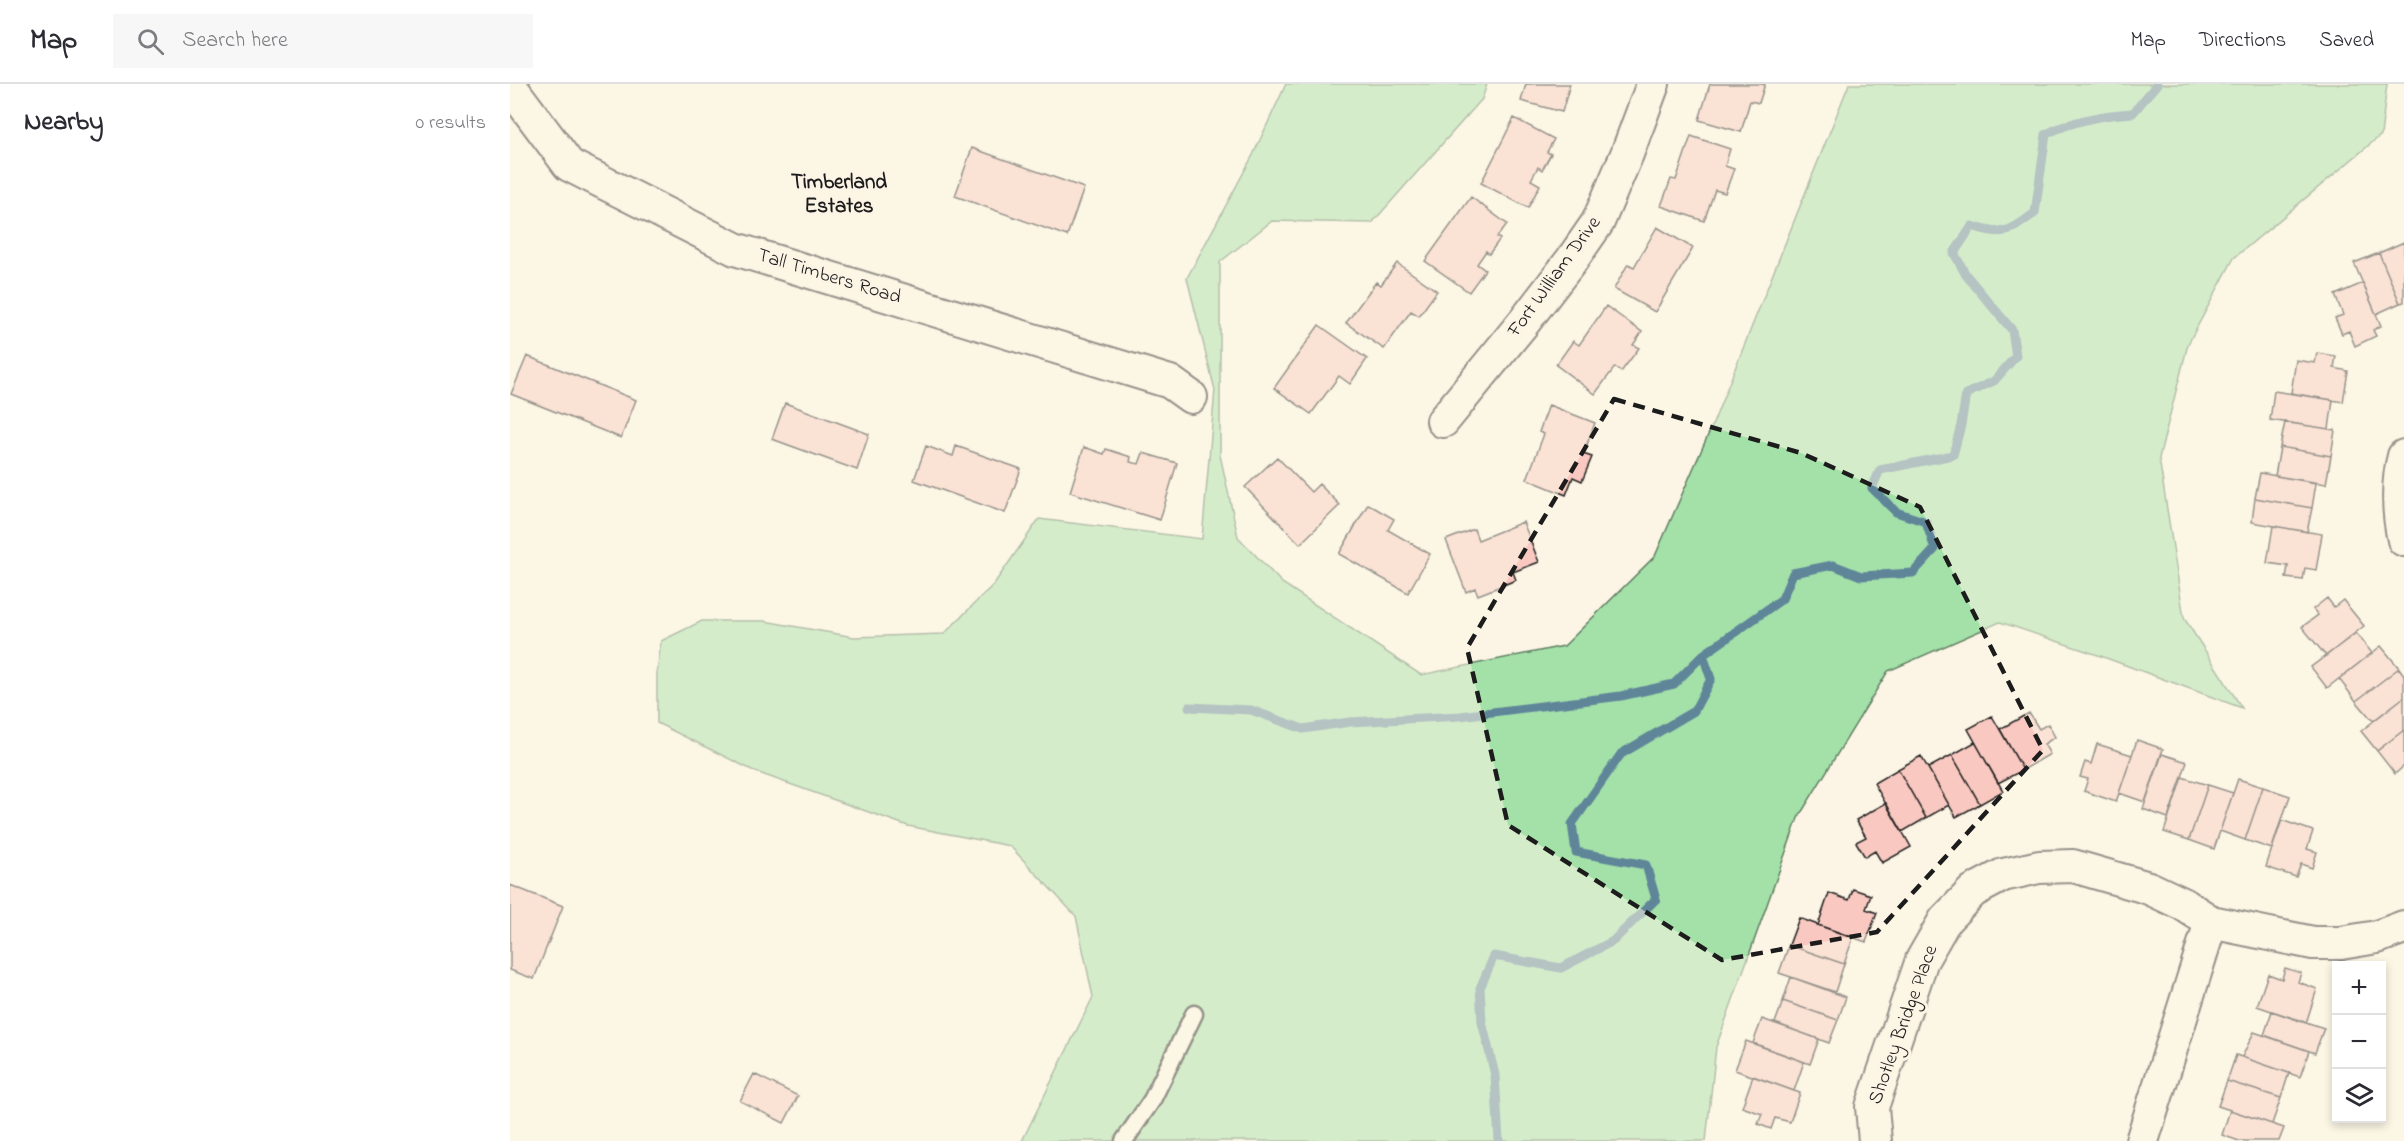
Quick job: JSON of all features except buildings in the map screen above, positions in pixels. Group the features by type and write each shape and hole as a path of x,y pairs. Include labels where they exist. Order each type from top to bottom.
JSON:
{"street":[{"name":"Fort William Drive","path":"1443,421 1524,322 1598,222 1653,84"},
{"name":"Tall Timbers Road","path":"510,86 569,165 735,249 1170,382 1191,397"},
{"path":"2404,456 2400,482 2400,512 2404,540"},
{"name":"Shotley Bridge Place","path":"1875,1141 1872,1107 1922,960 1945,920 1973,891 2003,875 2039,867 2073,866 2149,888 2183,904 2211,922 2313,943 2350,942 2377,937 2404,927"},
{"path":"2142,1141 2211,922"}],"lane":[{"path":"1124,1141 1152,1100 1194,1014"}],"highlighted area":[{"path":"1614,399 1801,453 1920,507 2043,750 1877,932 1722,960 1508,825 1467,648"}],"green space":[{"path":"1286,84 1487,84 1482,99 1372,223 1272,221 1220,262 1220,455 1238,537 1282,583 1421,675 1564,646 1655,556 1712,426 1849,84 2387,84 2381,135 2234,258 2188,344 2159,458 2184,618 2242,708 2000,622 1888,671 1798,818 1716,1047 1706,1141 1022,1141 1093,997 1076,916 1010,846 908,826 756,772 657,723 657,674 661,641 702,621 764,621 854,637 944,634 994,584 1039,519 1202,539 1215,390 1187,278 1253,155"}],"waterway":[{"path":"1499,1141 1495,1075 1482,1022 1480,988 1494,956 1561,968 1613,941 1656,899 1646,865 1576,852 1572,824 1621,754 1694,711 1711,679 1703,655 1782,599 1793,573 1833,565 1861,576 1913,573 1935,549 1926,522 1896,512 1872,488 1880,470 1953,455 1966,394 1994,381 2016,356 2012,330 1966,275 1954,253 1972,226 1992,231 2006,231 2035,213 2046,134 2089,119 2133,113 2157,84"},
{"path":"1189,707 1251,710 1303,729 1350,722 1460,716 1621,696 1674,684 1703,655"}],"district":[{"name":"Timberland Estates","path":"839,195"}]}
